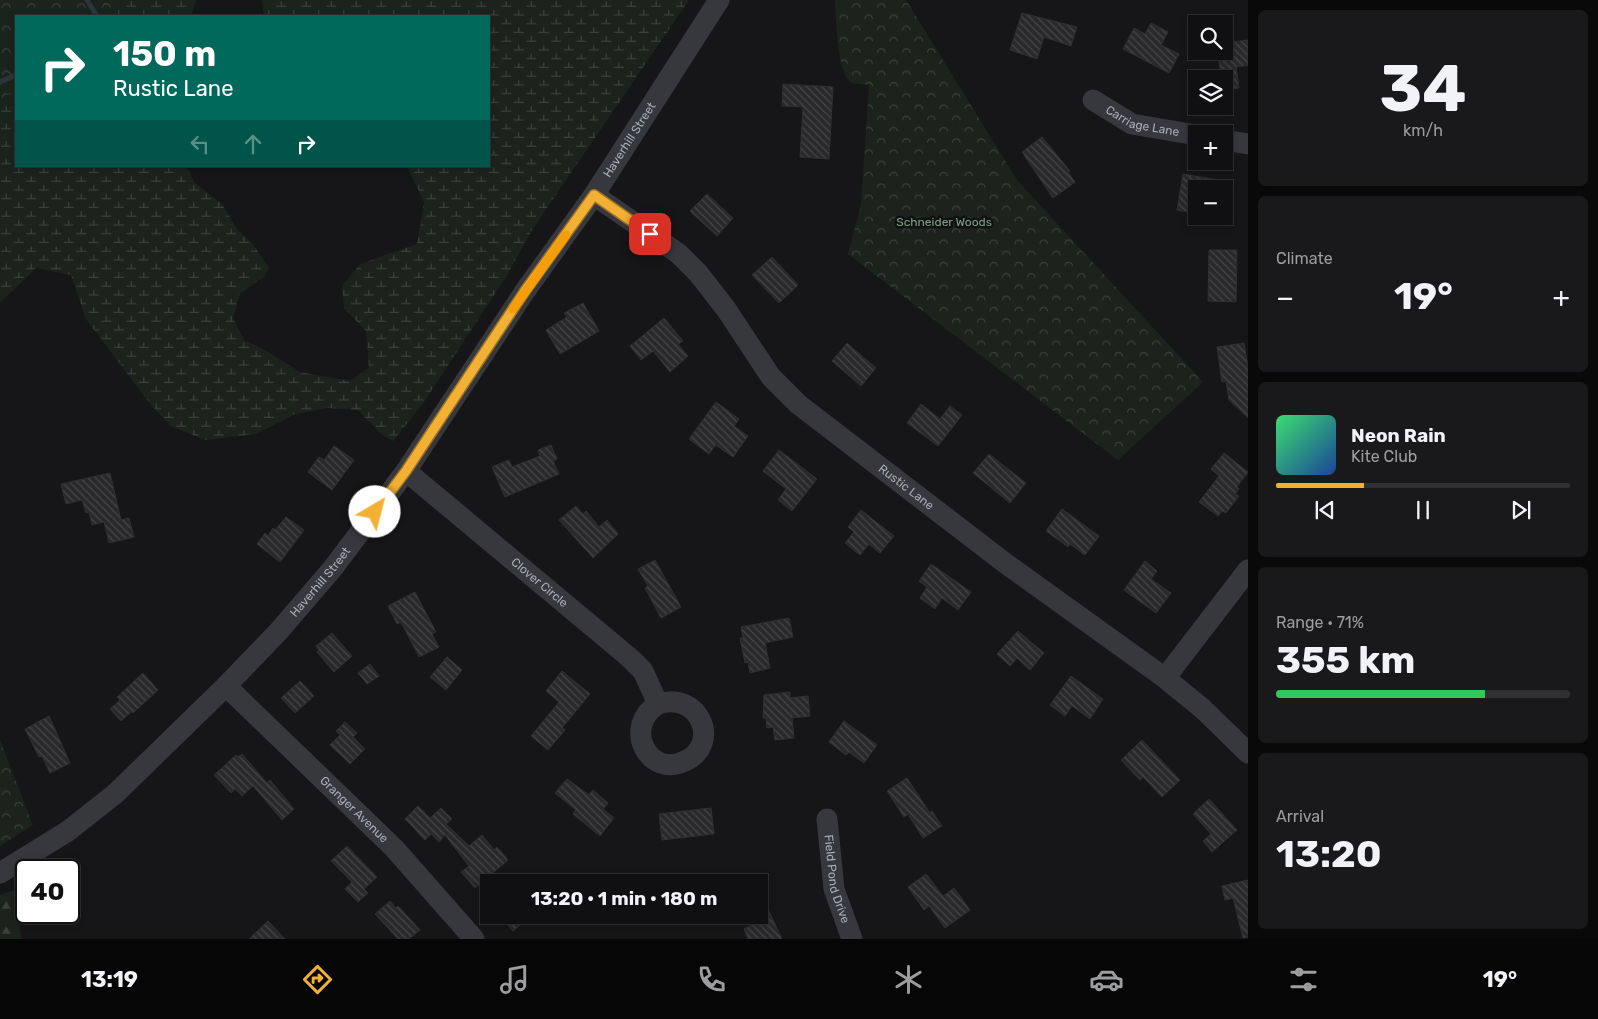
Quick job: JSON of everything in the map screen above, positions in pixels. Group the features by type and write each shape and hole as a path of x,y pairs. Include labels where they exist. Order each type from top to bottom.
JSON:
{"street":[{"name":"Haverhill Street","path":"0,873 48,845 85,819 151,760 226,686 305,601 406,471 525,291 594,195 719,0"},
{"name":"Carriage Lane","path":"1093,100 1132,124 1188,134"},
{"path":"1233,142 1248,144"},
{"name":"Rustic Lane","path":"594,195 679,254 698,272 726,309 771,377 798,404 1005,563 1164,678 1203,709 1248,753"},
{"name":"Clover Circle","path":"406,471 612,640 643,671 658,704"},
{"path":"1164,678 1248,570"},
{"name":"Granger Avenue","path":"226,686 394,848 474,939"},
{"name":"Field Pond Drive","path":"827,819 834,889 852,939"}],"green space":[{"path":"0,0 196,0 192,13 189,15 15,15 15,167 187,167 195,183 222,204 237,229 252,243 269,268 265,276 240,293 233,318 244,340 265,350 300,372 350,381 369,368 366,331 344,308 342,286 360,264 417,244 424,202 407,167 490,167 490,15 264,15 262,0 689,0 532,230 506,277 422,405 393,441 381,434 358,410 327,408 295,414 256,434 205,440 171,426 151,405 86,319 71,275 36,268 0,303"},
{"path":"0,0 118,0 110,15 15,15 15,90 0,100"},
{"name":"Schneider Woods","path":"835,0 906,0 1017,180 1203,382 1118,460 848,254 861,205 869,85 850,81 842,67"},
{"path":"0,740 33,825 0,846"},
{"path":"15,890 15,924 19,924 21,939 0,939 0,895"}],"building":[{"path":"1022,13 1077,27 1071,46 1044,37 1037,59 1010,50"},
{"path":"1151,23 1168,32 1161,45 1179,54 1169,73 1123,49 1134,28 1145,34"},
{"path":"1248,40 1248,65 1236,67 1239,88 1233,89 1233,70 1220,70 1219,60 1233,60 1233,42"},
{"path":"783,84 833,87 829,159 800,157 803,107 782,106"},
{"path":"1042,137 1070,171 1068,172 1075,182 1053,198 1022,152"},
{"path":"1183,174 1218,180 1188,180 1188,212 1177,210"},
{"path":"707,194 733,218 717,236 690,211"},
{"path":"1209,250 1237,250 1236,302 1208,301"},
{"path":"772,257 798,285 779,303 752,275"},
{"path":"583,303 599,331 560,354 546,330 567,317 564,313"},
{"path":"664,318 683,341 678,344 688,356 670,372 653,351 641,360 630,346"},
{"path":"847,343 876,368 861,386 832,361"},
{"path":"1244,343 1248,368 1248,418 1229,400 1226,381 1222,382 1217,347"},
{"path":"716,402 739,419 734,426 748,436 733,457 716,445 709,454 689,439"},
{"path":"921,404 940,419 950,406 962,415 938,446 907,423"},
{"path":"551,445 557,459 553,461 559,474 505,497 492,467 509,460 512,467 540,456 538,450"},
{"path":"334,446 354,460 332,490 308,472 319,457 324,460"},
{"path":"779,450 817,479 792,511 778,500 786,489 763,471"},
{"path":"1224,453 1248,472 1237,487 1239,489 1235,494 1239,496 1226,513 1222,511 1218,516 1199,502 1219,476 1211,469"},
{"path":"989,454 1026,483 1010,503 973,473"},
{"path":"110,473 121,520 129,518 134,537 109,543 104,522 92,525 89,512 86,513 82,500 66,504 61,484"},
{"path":"576,506 583,514 586,511 599,527 607,520 618,534 593,558 559,520"},
{"path":"1062,509 1099,536 1085,555 1070,544 1068,547 1046,531"},
{"path":"861,510 894,536 880,553 869,544 860,555 845,543 854,532 848,527"},
{"path":"286,517 304,530 280,562 257,544 265,533 268,536 273,528 275,530"},
{"path":"655,560 681,607 661,618 645,588 648,586 638,569"},
{"path":"1145,561 1157,571 1151,579 1171,593 1156,613 1124,590"},
{"path":"931,564 971,592 958,610 942,598 935,609 920,598 927,587 919,581"},
{"path":"415,592 436,632 432,634 439,647 419,657 401,622 397,624 388,606"},
{"path":"789,618 793,637 765,643 770,668 750,673 748,662 745,663 740,638 743,638 741,627"},
{"path":"1018,631 1044,653 1030,670 1017,658 1010,666 997,654"},
{"path":"332,633 352,656 334,672 317,652 319,650 316,646"},
{"path":"447,657 462,670 446,690 430,677"},
{"path":"370,664 379,676 367,684 358,673"},
{"path":"562,671 590,694 562,728 565,730 548,750 531,736 559,702 546,691"},
{"path":"143,673 158,690 133,713 132,711 121,721 110,709 120,700 117,697"},
{"path":"1071,676 1103,699 1090,719 1072,706 1065,716 1050,705"},
{"path":"300,681 314,696 295,713 281,698"},
{"path":"790,692 790,698 808,696 810,716 792,718 794,738 775,740 773,727 767,728 766,718 763,718 764,695"},
{"path":"49,716 70,763 50,773 42,756 39,757 25,729"},
{"path":"844,721 877,745 864,763 849,752 846,755 829,742"},
{"path":"345,722 357,733 353,737 365,749 350,764 330,745 340,735 336,731"},
{"path":"1142,740 1180,780 1162,797 1143,777 1140,780 1121,760"},
{"path":"242,754 267,783 270,780 294,809 282,820 253,786 242,796 235,789 231,793 214,775 236,755 238,757"},
{"path":"907,778 930,813 932,811 942,826 923,838 908,814 904,817 887,791"},
{"path":"567,779 589,795 593,790 608,803 603,809 614,818 600,836 573,814 576,810 555,793"},
{"path":"1209,799 1237,830 1212,852 1203,841 1211,834 1193,814"},
{"path":"418,806 430,818 441,808 452,819 446,824 469,846 482,835 494,850 497,847 508,860 492,874 480,874 480,884 475,888 461,872 469,866 445,835 439,842 431,834 425,840 405,819"},
{"path":"711,808 714,834 662,840 659,814"},
{"path":"347,846 377,877 364,889 368,893 358,902 345,889 352,882 331,861"},
{"path":"926,874 943,896 954,888 970,910 945,928 929,906 924,910 908,887"},
{"path":"1248,880 1248,937 1243,938 1233,898 1225,900 1222,886"},
{"path":"390,901 396,908 398,906 420,930 409,939 398,939 375,914"},
{"path":"768,909 782,939 748,939 744,929 752,925 768,924"},
{"path":"268,921 285,939 249,939"},
{"path":"507,924 521,924 513,931"}],"waterway":[{"path":"87,0 96,15"},
{"path":"0,82 15,75"}],"slow traffic":[{"path":"513,309 566,235"}],"route":[{"path":"375,512 406,471 525,291 594,195 650,234"}]}
